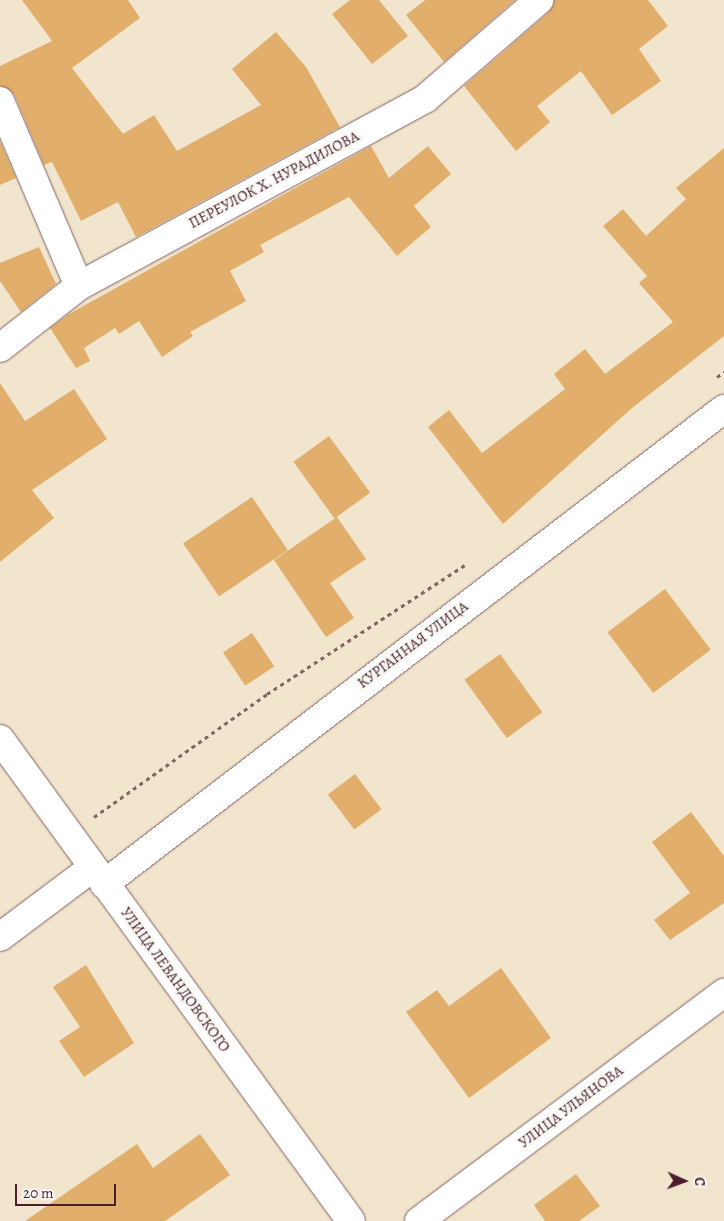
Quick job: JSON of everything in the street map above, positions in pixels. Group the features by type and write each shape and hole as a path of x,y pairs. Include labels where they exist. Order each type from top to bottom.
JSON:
{"street":[{"name":"ПЕРЕУЛОК Х. НУРАДИЛОВА","path":"0,348 79,286 426,98 539,0"},
{"path":"0,102 79,286"},
{"name":"КУРГАННАЯ УЛИЦА","path":"0,937 98,876 724,409"},
{"name":"УЛИЦА ЛЕВАНДОВСКОГО","path":"0,739 67,836 352,1221"},
{"name":"УЛИЦА УЛЬЯНОВА","path":"419,1221 724,993"}],"path":[{"path":"708,384 724,372"},
{"path":"67,836 267,694 474,559"}],"building":[{"path":"22,0 128,0 140,18 72,68 123,134 154,115 177,151 261,105 232,69 276,32 306,67 340,127 136,237 118,202 81,221 52,162 44,165 14,94 0,86 0,66 52,41"},
{"path":"350,0 379,0 408,36 372,64 332,14"},
{"path":"425,0 515,0 444,62 406,15"},
{"path":"554,0 648,0 668,26 639,49 661,81 612,115 581,71 537,106 550,122 516,151 464,86 549,12"},
{"path":"0,141 16,178 0,185"},
{"path":"371,146 389,178 428,146 451,174 414,206 431,227 397,256 349,197 260,245 264,252 230,271 246,301 190,332 193,336 162,357 139,321 119,334 115,328 84,348 90,361 76,368 50,328 69,314"},
{"path":"724,148 724,336 632,408 503,524 428,427 449,410 482,453 565,389 554,374 585,349 605,374 673,322 639,283 647,276 603,226 623,209 646,236 686,199 676,188"},
{"path":"39,247 56,284 21,312 0,281 0,263"},
{"path":"0,383 25,421 74,389 107,439 32,490 54,518 0,562"},
{"path":"329,436 370,493 335,518 293,462"},
{"path":"252,497 288,550 219,596 183,543"},
{"path":"337,517 366,559 330,583 354,618 326,637 274,560"},
{"path":"665,589 711,650 653,693 607,632"},
{"path":"252,633 274,666 245,686 223,653"},
{"path":"500,654 542,712 507,738 464,680"},
{"path":"355,774 381,809 354,830 328,794"},
{"path":"691,812 724,856 724,903 670,940 654,920 690,893 652,842"},
{"path":"86,965 134,1043 84,1077 59,1041 80,1027 53,987"},
{"path":"501,968 551,1038 469,1098 406,1012 437,990 449,1006"},
{"path":"200,1134 230,1175 165,1221 25,1221 137,1144 153,1168"},
{"path":"576,1174 600,1206 579,1221 545,1221 534,1205"}]}
